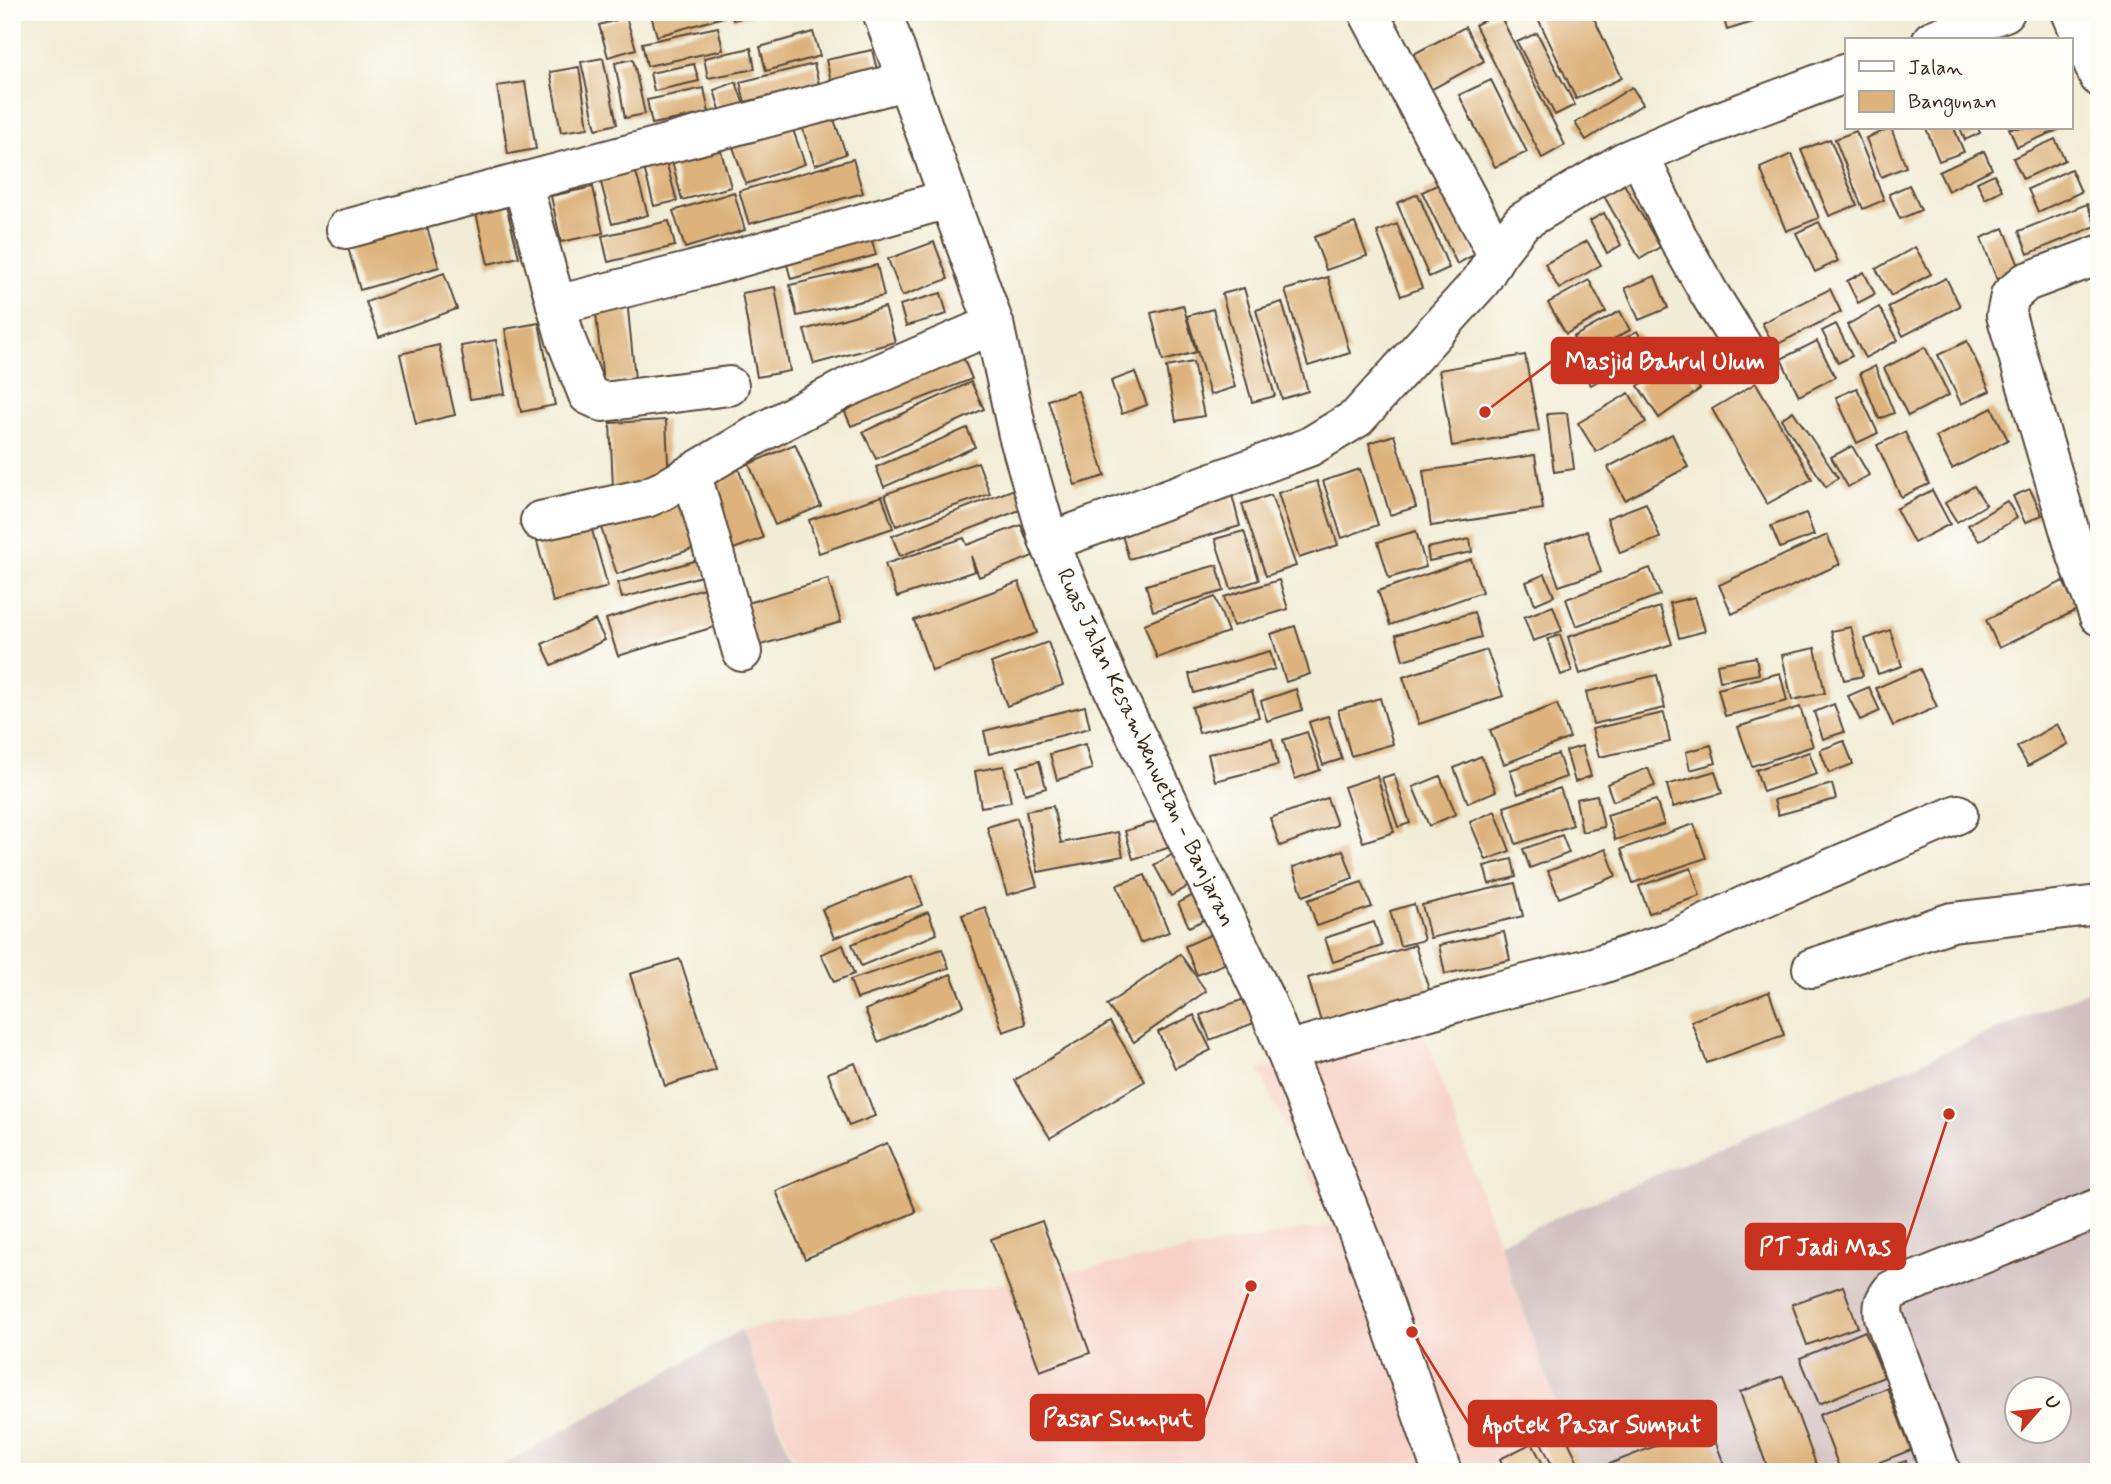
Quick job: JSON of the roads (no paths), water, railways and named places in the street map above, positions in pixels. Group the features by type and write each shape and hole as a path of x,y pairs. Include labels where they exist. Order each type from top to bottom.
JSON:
{"street":[{"name":"Ruas Jalan Kesambenwetan - Banjaran","path":"882,12 994,324 1018,435 1049,542 1110,682 1267,1004 1366,1252 1442,1472"},
{"path":"1368,12 1497,254"},
{"path":"1936,38 2005,12"},
{"path":"2071,12 2099,77"},
{"path":"1049,542 1309,447 1357,418 1481,281 1497,254 1522,222 1623,162 1694,131 1845,74"},
{"path":"346,229 905,81"},
{"path":"1639,155 1679,240 1744,349"},
{"path":"522,182 566,340 588,395 603,402 729,386"},
{"path":"556,305 692,271 948,199"},
{"path":"2099,255 2026,282 2010,296 2006,315 2077,556 2099,616"},
{"path":"540,521 646,498 846,388 994,324"},
{"path":"692,475 742,652"},
{"path":"1286,1051 1490,993 1593,967 1671,941 1746,905 1958,814"},
{"path":"1812,968 1952,922 2099,905"},
{"path":"1941,1472 1884,1317 1882,1305 1885,1298 1892,1290 2099,1208"}],"place":[{"name":"Masjid Bahrul Ulum","path":"1485,412"},
{"name":"PT Jadi Mas","path":"1949,1114"},
{"name":"Pasar Sumput","path":"1251,1286"},
{"name":"Apotek Pasar Sumput","path":"1412,1332"}]}
